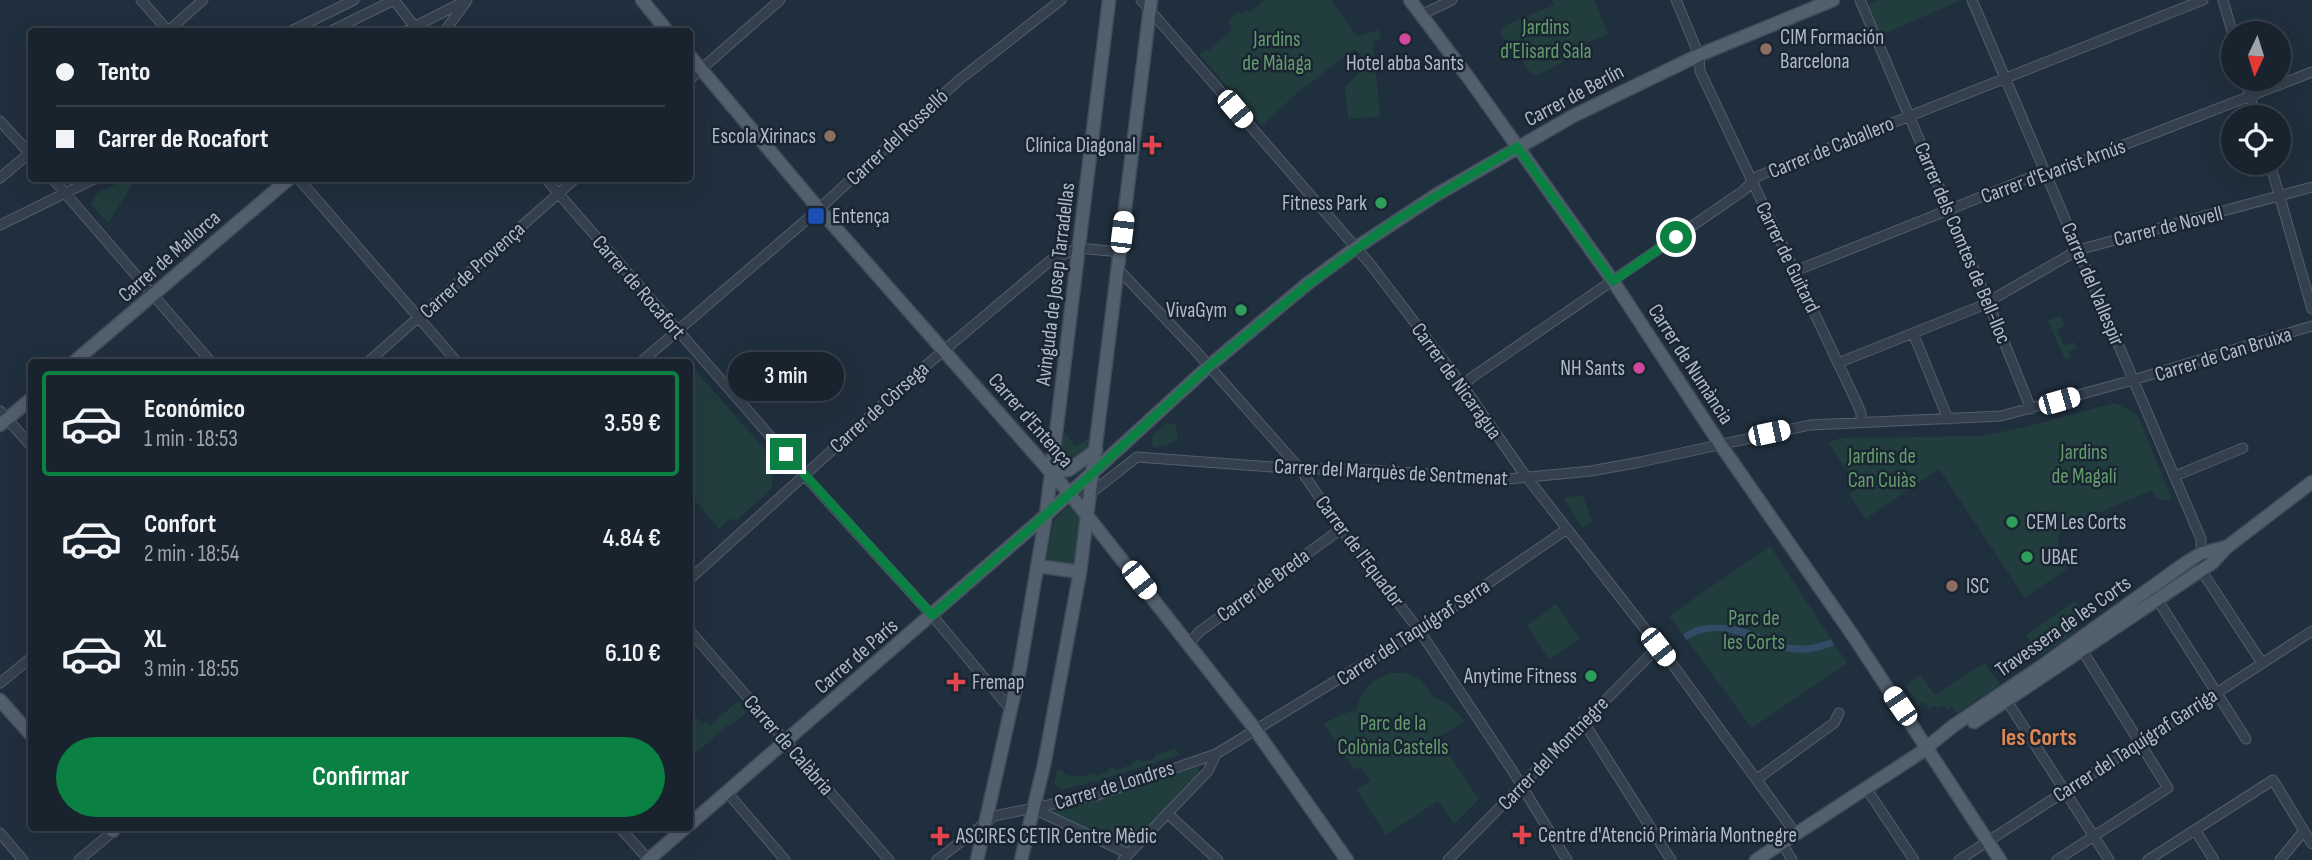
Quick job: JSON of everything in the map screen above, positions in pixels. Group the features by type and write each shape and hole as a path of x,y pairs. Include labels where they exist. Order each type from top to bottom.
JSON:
{"main road":[{"path":"642,0 665,28"},
{"name":"Avinguda de Josep Tarradellas","path":"976,860 1011,710 1046,515 1108,0"},
{"name":"Carrer de Numància","path":"1410,0 1613,281 1720,444 1927,747 2000,860"},
{"name":"Carrer de Berlín","path":"1093,473 1209,366 1307,285 1357,247 1427,201 1517,147 1615,94 1699,55 1833,0"},
{"path":"1021,860 1034,809 1080,572 1151,5"},
{"name":"Carrer d'Entença","path":"693,60 819,209 1051,471 1106,538 1256,731 1347,860"},
{"name":"Carrer de Mallorca","path":"78,359 285,182"},
{"path":"2,418 28,401"},
{"path":"1051,471 1069,470 1096,450"},
{"path":"1046,515 1093,473"},
{"name":"Travessera de les Corts","path":"1927,747 2007,701 2212,563 2226,547 2312,482"},
{"name":"Carrer de París","path":"693,821 1046,515"},
{"path":"1083,550 1098,539 1106,538"},
{"name":"Travessera de les Corts","path":"1756,860 1927,747 1952,726 2202,553 2226,547"},
{"path":"1038,566 1080,572"},
{"path":"0,700 28,732"},
{"path":"648,860 682,831"}],"street":[{"path":"141,0 165,28"},
{"path":"171,28 203,0"},
{"path":"297,28 354,0"},
{"path":"337,28 394,0 417,28 467,0"},
{"path":"447,28 467,0"},
{"path":"693,76 780,0"},
{"name":"Carrer del Rosselló","path":"644,359 819,209 959,80 1061,0"},
{"name":"Carrer de Nicaragua","path":"1140,0 1151,5 1264,144 1357,247 1796,834"},
{"path":"1421,15 1452,0"},
{"name":"Carrer de Guitard","path":"1676,0 1699,55 1700,71 1838,363 1861,413 1861,421"},
{"name":"Carrer dels Comtes de Bell-lloc","path":"1860,0 2031,409"},
{"name":"Carrer del Vallespir","path":"1972,0 2201,539 2201,570"},
{"name":"Carrer de Caballero","path":"1463,386 1743,191 1759,176 2203,0"},
{"path":"2223,0 2229,21"},
{"name":"Carrer d'Evarist Arnús","path":"1795,271 2045,172 2054,172 2312,72"},
{"path":"2248,91 2252,105"},
{"path":"0,121 28,150"},
{"path":"0,177 28,155"},
{"path":"2274,175 2312,309"},
{"path":"55,182 208,359"},
{"path":"0,225 88,182"},
{"path":"301,182 454,359"},
{"name":"Carrer de Rocafort","path":"548,182 804,475 932,615 1011,710"},
{"name":"Carrer de Provença","path":"371,359 572,182"},
{"name":"Carrer de Novell","path":"1838,363 1988,302 2078,250 2312,187"},
{"path":"1078,248 1120,252"},
{"name":"Carrer de Còrsega","path":"693,576 944,350 1051,260 1078,248"},
{"name":"Carrer de l'Equador","path":"1118,269 1300,469 1340,529 1419,630 1567,860"},
{"name":"Carrer de Can Bruixa","path":"2133,380 2312,326"},
{"path":"1913,333 1948,419"},
{"name":"Carrer del Marquès de Sentmenat","path":"1137,457 1300,469 1349,469 1508,479 1617,466 1799,426 2001,416 2133,380"},
{"path":"2,418 28,443"},
{"path":"1070,494 1091,492 1137,457 1129,438"},
{"path":"2175,476 2243,449"},
{"name":"Carrer del Taquígraf Serra","path":"1256,731 1419,630 1567,528"},
{"name":"Carrer de Breda","path":"1189,644 1202,630 1340,529"},
{"path":"2201,570 2262,663"},
{"path":"2157,599 2246,739"},
{"name":"Carrer del Taquígraf Garriga","path":"1959,860 2312,631"},
{"name":"Carrer de Calàbria","path":"693,634 889,860"},
{"name":"Carrer del Montnegre","path":"1448,860 1658,647"},
{"path":"2057,860 2168,788 2082,650"},
{"path":"0,683 28,660"},
{"path":"2007,701 2109,860"},
{"path":"1757,779 1834,723 1839,713"},
{"path":"1584,721 1671,860"},
{"name":"Carrer de Londres","path":"937,860 994,816 1097,794 1216,754 1256,731"},
{"path":"1034,809 1126,857 1208,771 1216,754"},
{"path":"2148,860 2273,780 2312,844"},
{"path":"1866,788 1914,860"},
{"path":"727,792 785,860"},
{"path":"1167,813 1218,860"},
{"path":"2195,830 2214,860"},
{"path":"79,860 111,831"},
{"path":"623,831 648,860"},
{"path":"2280,860 2304,831"},
{"path":"0,833 23,860"},
{"path":"1782,843 1792,860"}],"green space":[{"name":"Jardins de Màlaga","path":"1265,0 1331,0 1357,36 1379,30 1381,38 1373,42 1380,116 1348,119 1345,87 1368,64 1355,49 1297,93 1262,126 1199,54 1207,49 1208,51 1231,31 1229,29 1232,26 1228,21 1239,11 1242,14 1247,10 1250,13"},
{"name":"Jardins d'Elisard Sala","path":"1552,0 1594,0 1608,34 1581,45 1583,51 1538,75 1531,73 1500,33 1504,26 1554,5"},
{"path":"1879,0 1961,0 1877,37 1866,9"},
{"path":"121,182 134,182 108,223 91,204 97,193"},
{"path":"2060,316 2065,326 2057,330 2064,346 2074,342 2077,348 2069,351 2071,357 2065,359 2048,321"},
{"path":"693,372 698,373 773,459 772,488 735,522 731,518 719,529 693,499"},
{"path":"2115,403 2137,414 2172,500 2155,497 2151,491 2064,527 2058,542 2068,568 2025,598 1939,469 1866,519 1849,494 1858,488 1829,443 1840,438 1981,436"},
{"path":"1175,423 1178,439 1168,445 1153,448 1152,435 1166,424"},
{"path":"1064,432 1076,447 1092,435 1090,449 1065,466 1060,460"},
{"path":"1583,496 1592,521 1582,528 1563,497"},
{"path":"1067,507 1072,507 1081,520 1075,562 1070,565 1049,561 1047,558 1054,521"},
{"name":"Parc de les Corts","path":"1770,546 1847,663 1752,728 1669,616"},
{"path":"2075,601 2079,608 2075,612 2078,626 2069,636 2040,656 2026,635"},
{"path":"1556,604 1580,639 1549,660 1527,625"},
{"path":"1985,663 2000,684 1957,713 1952,707 1947,710 1943,705 1938,709 1935,705 1929,709 1923,702 1918,705 1905,686 1920,675 1935,695"},
{"name":"Parc de la Colònia Castells","path":"1391,673 1406,673 1421,680 1434,697 1450,705 1464,721 1440,737 1436,745 1441,743 1479,799 1454,824 1438,801 1386,835 1357,790 1370,781 1360,767 1355,770 1324,724 1342,714 1357,710 1368,686"},
{"path":"738,701 746,713 693,755 693,714 702,724 706,721 710,725"},
{"path":"1176,748 1179,755 1104,779 1061,790 1054,784 1057,770 1076,777 1094,773 1096,776 1114,767 1116,770 1132,765 1132,762 1141,759 1142,762 1154,759 1155,755"},
{"path":"1197,766 1199,772 1127,849 1054,815 1054,810 1153,782"}],"water":[{"path":"1696,627 1738,627 1794,645 1817,644 1831,639 1834,645 1801,653 1780,650 1723,631 1699,634 1686,640 1683,634"}],"place":[{"name":"Hotel abba Sants","path":"1405,39"},
{"name":"CIM Formación Barcelona","path":"1766,49"},
{"name":"Escola Xirinacs","path":"830,136"},
{"name":"Clínica Diagonal","path":"1152,145"},
{"name":"Fitness Park","path":"1381,203"},
{"name":"Entença","path":"816,216"},
{"name":"VivaGym","path":"1241,310"},
{"name":"NH Sants","path":"1639,368"},
{"name":"CEM Les Corts","path":"2012,522"},
{"name":"UBAE","path":"2027,557"},
{"name":"ISC","path":"1952,586"},
{"name":"Anytime Fitness","path":"1591,676"},
{"name":"Fremap","path":"956,682"},
{"name":"Centre d'Atenció Primària Montnegre","path":"1522,835"},
{"name":"ASCIRES CETIR Centre Mèdic","path":"940,836"}],"district":[{"name":"les Corts","path":"2039,737"}],"route":[{"path":"786,454 932,615 1082,483 1209,366 1307,285 1395,221 1517,147 1613,281 1676,237"}],"park label":[{"name":"Jardins de Magalí","path":"2084,464"},
{"name":"Jardins de Can Cuiàs","path":"1882,468"}]}
